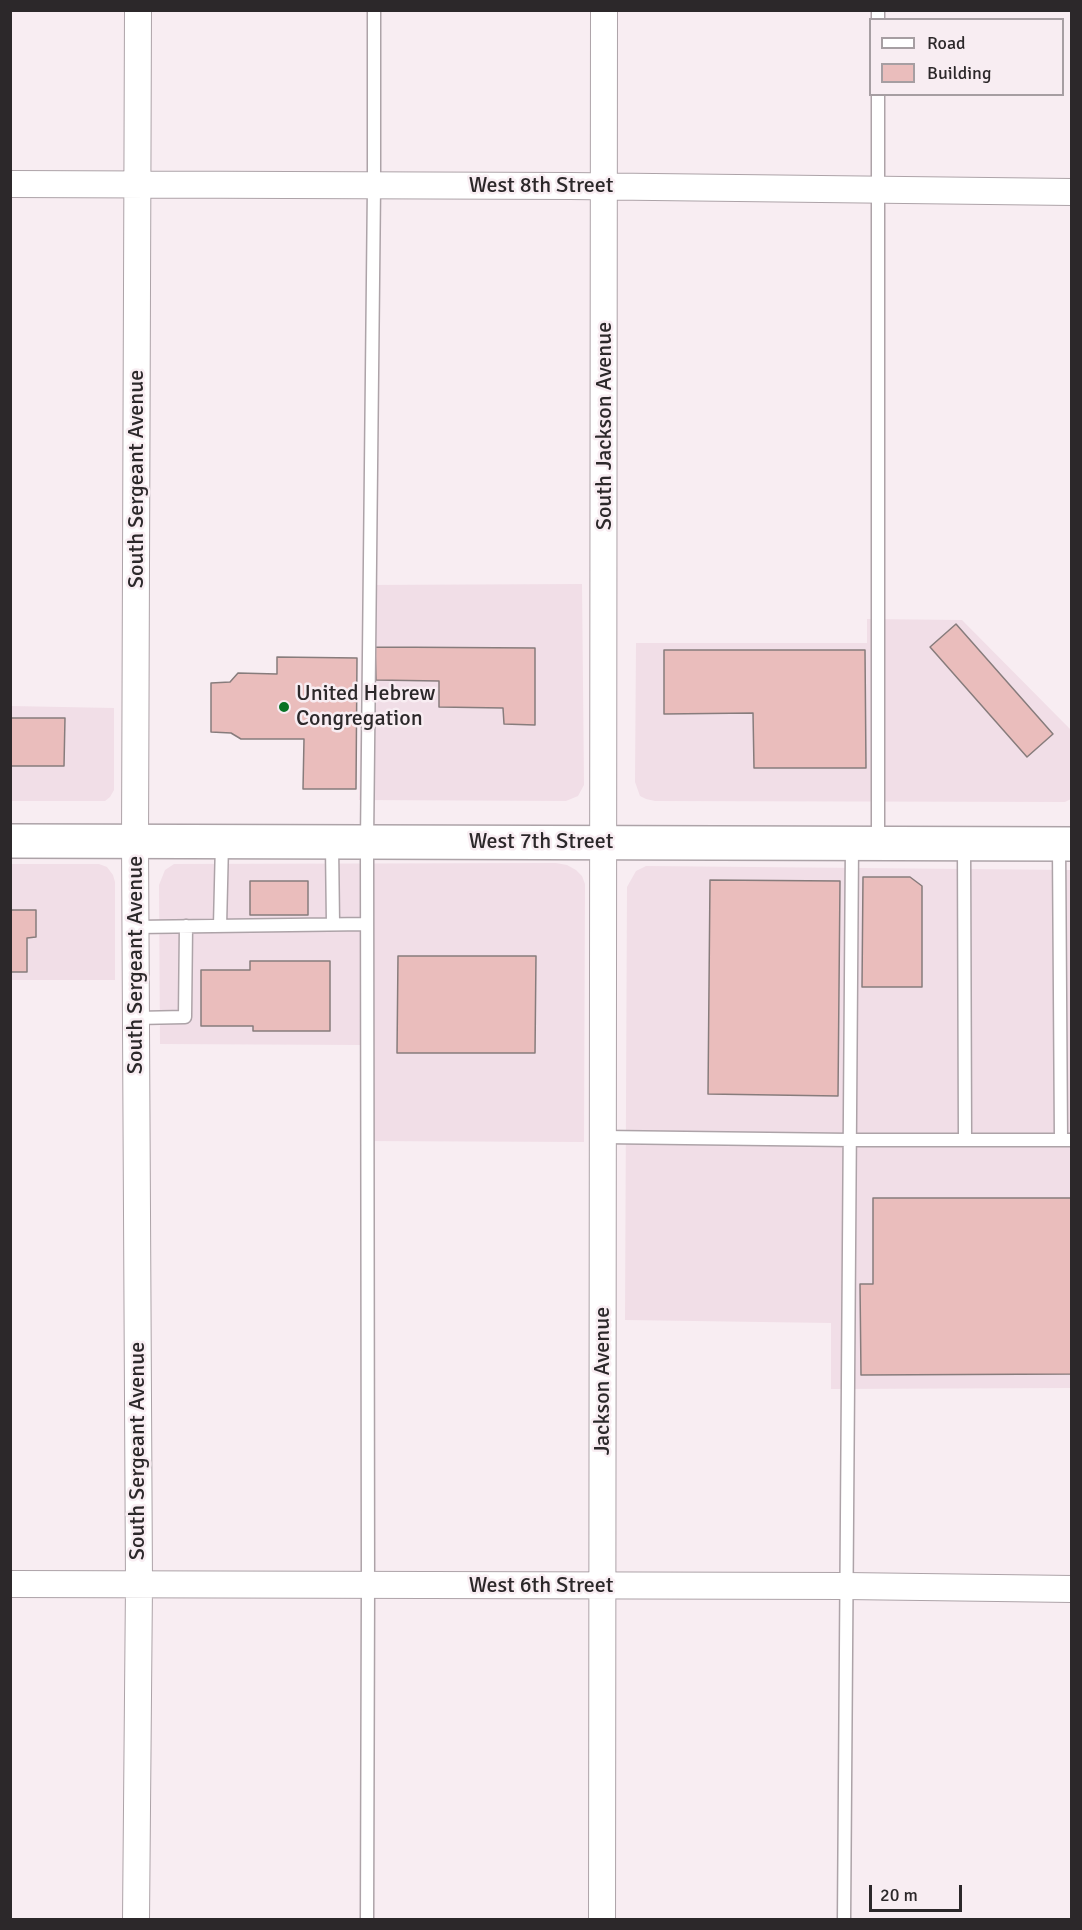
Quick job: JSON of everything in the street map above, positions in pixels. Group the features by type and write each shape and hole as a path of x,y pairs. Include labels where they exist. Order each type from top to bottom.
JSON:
{"main road":[{"name":"West 7th Street","path":"10,841 1065,844"}],"street":[{"name":"South Sergeant Avenue","path":"136,1920 139,1584 135,841 138,10"},
{"name":"South Jackson Avenue","path":"604,10 605,842"},
{"name":"West 8th Street","path":"10,184 605,186 1071,192"},
{"name":"Jackson Avenue","path":"602,1920 605,842"},
{"name":"West 6th Street","path":"10,1584 846,1586 1071,1589"}],"lane":[{"path":"367,1920 369,1585 367,842 374,10"},
{"path":"844,1920 850,1140 865,843 878,96"},
{"path":"220,926 222,841"},
{"path":"332,842 333,924"},
{"path":"964,843 965,1140"},
{"path":"603,1137 1066,1140 1065,844"},
{"path":"136,927 367,924"},
{"path":"136,1018 185,1017 186,926"}],"shaded area":[{"path":"582,584 584,785 578,796 566,801 359,800 364,585"},
{"path":"867,619 962,620 1071,730 1071,799 1065,802 655,801 640,796 635,782 636,643 867,643"},
{"path":"11,706 114,708 114,790 110,797 105,801 11,801"},
{"path":"556,863 576,870 582,876 585,884 584,1142 360,1141 361,1045 160,1044 159,885 165,870 174,864"},
{"path":"10,864 99,864 107,867 115,882 115,980 11,980"},
{"path":"646,866 1071,870 1071,1388 831,1389 831,1323 625,1320 627,887 636,871"}],"building":[{"path":"956,624 1053,734 1027,757 930,647"},
{"path":"375,647 535,648 535,725 504,724 503,708 439,707 439,681 376,680"},
{"path":"664,650 865,650 866,768 754,768 753,713 664,714"},
{"name":"United Hebrew Congregation","path":"277,657 357,658 356,789 303,789 304,739 241,739 231,733 211,732 211,683 230,682 238,673 277,674"},
{"path":"10,718 65,718 64,766 10,766"},
{"path":"863,877 910,877 922,886 922,987 862,987"},
{"path":"710,880 840,881 838,1096 708,1094"},
{"path":"250,881 308,881 308,915 250,915"},
{"path":"10,910 36,910 36,937 27,938 27,972 10,972"},
{"path":"398,956 536,956 535,1053 397,1053"},
{"path":"250,961 330,961 330,1031 253,1031 253,1026 201,1026 201,970 250,970"},
{"path":"873,1198 1072,1198 1072,1374 861,1375 860,1284 873,1284"}],"place":[{"name":"United Hebrew Congregation","path":"284,707"}]}
